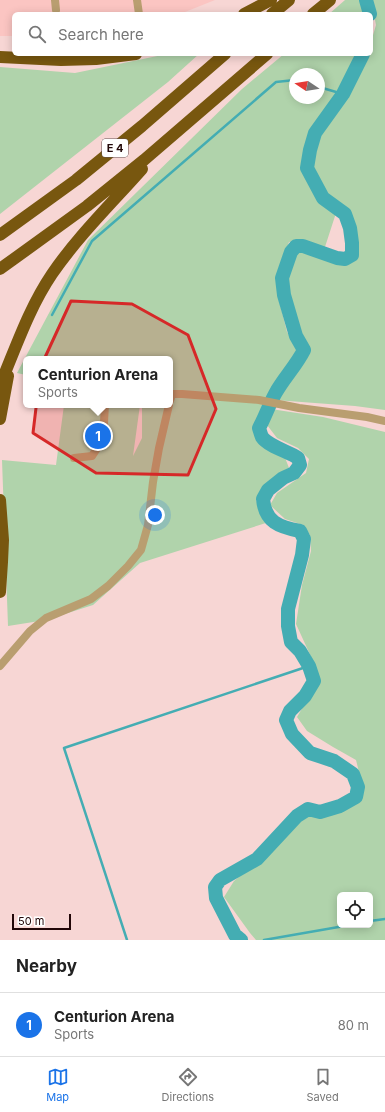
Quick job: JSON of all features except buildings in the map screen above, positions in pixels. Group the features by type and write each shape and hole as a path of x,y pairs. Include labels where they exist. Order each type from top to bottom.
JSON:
{"highway":[{"path":"248,12 271,0"},
{"path":"274,12 289,0"},
{"path":"315,12 330,0"},
{"path":"0,57 61,60 96,59 120,56"},
{"name":"E 4","path":"0,235 76,180 142,126 223,56"},
{"name":"E 4","path":"0,269 87,206 172,137 265,56"},
{"path":"0,385 26,322 52,274 78,242 172,137"},
{"path":"0,419 12,356"},
{"path":"0,500 3,547 0,592"}],"street":[{"path":"55,0 56,10"},
{"path":"137,0 139,12"},
{"path":"173,396 182,394 259,400 385,421"},
{"path":"74,458 92,456 103,439 106,408"},
{"path":"0,666 30,631 46,618 91,599 108,586 128,566 141,550 148,526 153,482 168,408"}],"highlighted area":[{"path":"71,301 132,304 188,335 216,409 188,475 96,473 33,433 41,366"}],"shaded area":[{"path":"0,0 215,0 185,12 12,12 12,36 0,36"}],"green space":[{"path":"345,0 361,0 364,12 331,12"},
{"path":"372,0 385,0 385,410 355,406 275,400 283,384 305,358 309,348 295,326 285,289 284,275 293,255 299,249 308,251 325,259 346,264 354,257 356,242 347,210 326,195 310,167 309,160 319,134 348,92 365,56 373,56 373,35 376,25"},
{"path":"157,56 197,56 168,82 0,214 0,67 75,73"},
{"path":"282,56 358,56 316,125 305,149 302,169 320,201 336,213 324,250 318,246 301,240 289,242 276,276 278,296 287,332 298,349 281,381 269,396 254,426 261,442 273,451 284,455 289,468 278,474 270,481 256,500 260,510 269,522 140,563 93,605 46,620 8,626 2,460 56,465 64,408 140,408 133,456 142,438 142,408 173,408 173,356 26,356 88,240 242,89"},
{"path":"23,362 23,374 17,373"},
{"path":"271,409 323,417 385,432 385,940 256,940 224,897 234,881 255,863 300,817 336,811 360,800 361,780 356,760 307,731 297,717 310,695 318,672 296,624 302,585 311,551 310,535 303,525 285,519 270,505 277,493 306,473 309,459 298,448 277,438 267,425"}],"waterway":[{"path":"366,0 369,12"},
{"path":"241,940 235,935 216,898 215,887 220,880 257,859 297,816 308,809 320,812 340,806 356,797 358,787 353,774 334,761 310,753 292,734 286,720 290,711 305,696 314,681 309,666 300,651 291,642 288,626 288,609 302,555 304,539 300,531 286,528 274,522 264,507 263,499 268,490 283,478 294,473 300,465 298,458 265,440 262,437 259,428 275,394 304,350 296,336 284,295 282,278 291,252 296,246 303,246 337,258 345,259 352,255 350,228 345,214 323,198 307,168 315,133 343,94 362,56"},
{"path":"52,315 92,241 276,82 289,81"},
{"path":"325,89 343,94"},
{"path":"127,940 64,748 309,666"},
{"path":"373,921 385,919"},
{"path":"264,940 337,927"}],"place":[{"name":"Centurion Arena","path":"98,436"}]}
